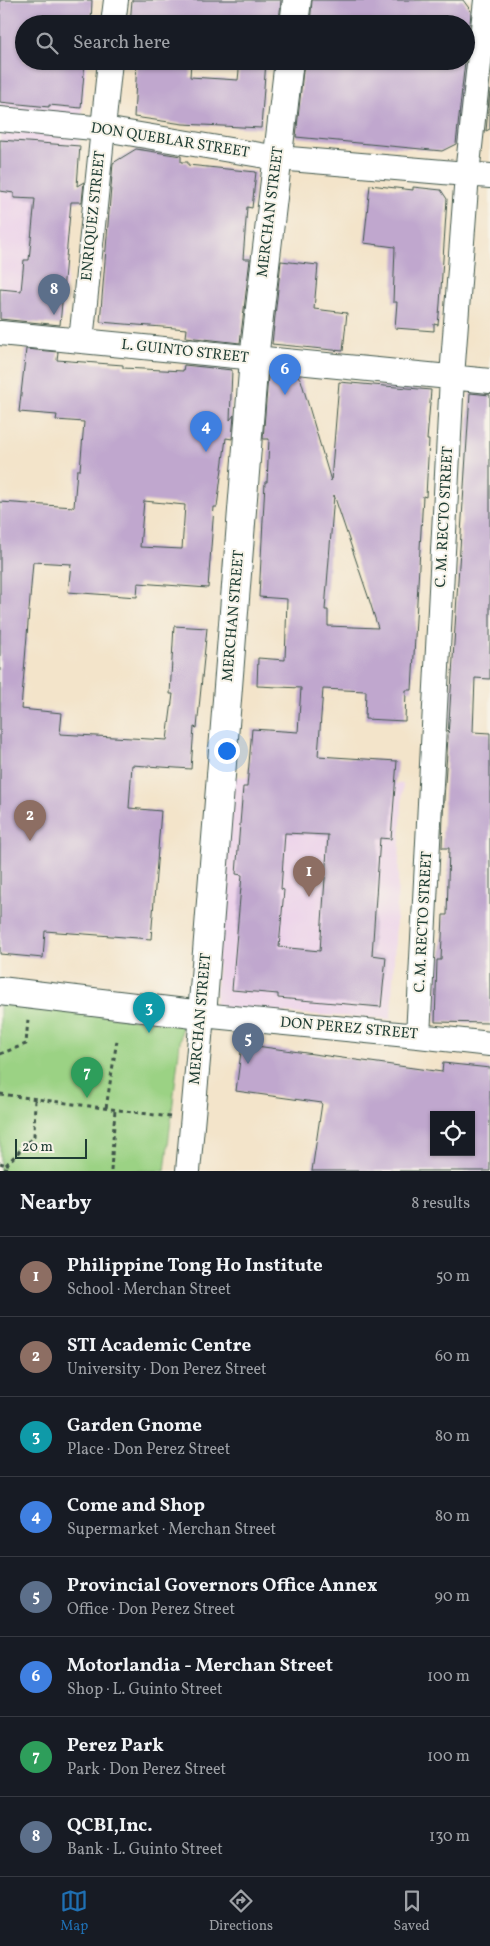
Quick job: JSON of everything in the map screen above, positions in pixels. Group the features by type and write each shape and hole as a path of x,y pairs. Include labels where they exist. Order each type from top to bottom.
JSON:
{"main road":[{"path":"295,15 297,0"},
{"name":"MERCHAN STREET","path":"202,1015 254,359 288,70"},
{"name":"DON PEREZ STREET","path":"0,991 202,1015"}],"street":[{"path":"114,15 116,0"},
{"name":"C. M. RECTO STREET","path":"418,1036 452,377 479,175 486,0"},
{"name":"ENRIQUEZ STREET","path":"81,340 109,70"},
{"name":"DON QUEBLAR STREET","path":"0,119 104,129 278,158 479,175"},
{"name":"L. GUINTO STREET","path":"0,333 490,381"},
{"name":"DON PEREZ STREET","path":"202,1015 490,1044"},
{"name":"MERCHAN STREET","path":"188,1171 202,1015"}],"path":[{"path":"0,1054 26,1044 28,1016"},
{"path":"106,1108 117,1040"},
{"path":"0,1094 192,1119"},
{"path":"5,1171 6,1165 34,1136 35,1098"},
{"path":"112,1171 115,1109"},
{"path":"0,1163 6,1165"}],"shaded area":[{"path":"0,0 93,0 92,15 15,15 15,70 86,70 63,320 0,313"},
{"path":"227,776 403,784 391,1019 215,1009"}],"green space":[{"path":"0,1004 182,1025 165,1171 0,1171"}],"building":[{"path":"0,0 92,0 91,15 15,15 15,70 84,70 81,108 0,102"},
{"path":"132,0 281,0 280,15 131,15"},
{"path":"312,0 463,0 471,11 471,15 311,15"},
{"path":"137,70 190,70 190,77 238,80 239,70 265,70 261,128 183,124 134,117"},
{"path":"303,70 464,70 456,144 442,151 296,137"},
{"path":"490,90 490,129 486,131"},
{"path":"0,140 80,146 77,186 84,182 82,202 71,202 60,325 0,319 0,289 21,291 24,260 29,260 35,199 14,198 14,193 0,191"},
{"path":"136,149 181,156 181,162 188,162 188,165 256,172 252,208 247,207 243,259 250,259 240,343 186,337 187,329 100,322 113,163"},
{"path":"370,185 413,190 413,187 441,190 447,199 438,325 434,324 434,331 395,328 397,302 393,302 395,247 364,243"},
{"path":"281,261 318,265 314,309 347,313 343,351 272,344"},
{"path":"26,349 58,352 57,360 123,365 123,368 183,371 184,365 232,370 230,420 234,415 232,439 226,438 217,507 214,507 208,588 138,583 137,597 68,592 71,564 33,562 21,709 62,713 60,734 167,740 173,694 170,694 174,626 207,628 197,728 194,727 191,769 132,765 129,808 161,811 151,939 45,931 43,958 0,954 0,502 74,507 77,470 80,470 84,422 56,420 57,415 19,412","holes":["144,501 185,505 182,549 140,547"]},
{"path":"271,373 298,376 301,380 331,481 339,382 431,390 427,440 429,440 426,497 423,496 412,690 406,690 405,721 365,719 366,691 323,689 318,756 397,761 391,839 380,838 372,955 386,957 381,1007 278,998 278,994 232,990 242,875 236,874 243,787 247,787 252,729 298,732 301,688 257,686 258,658 285,660 287,599 259,597 269,439 263,439 268,376","holes":["334,495 369,599 378,628 328,626 328,610 325,610","285,833 328,835 320,951 279,947 284,890 281,889"]},
{"path":"470,393 490,395 490,679 475,678 473,732 490,733 490,1023 435,1022 437,960 441,960 443,915 447,915 449,848 442,848 443,815"},
{"path":"242,1044 442,1072 443,1063 490,1068 490,1171 312,1171 322,1103 236,1091"}],"place":[{"name":"QCBI,Inc.","path":"54,315"},
{"name":"Motorlandia - Merchan Street","path":"285,395"},
{"name":"Come and Shop","path":"206,452"},
{"name":"STI Academic Centre","path":"30,841"},
{"name":"Philippine Tong Ho Institute","path":"309,897"},
{"name":"Garden Gnome","path":"149,1033"},
{"name":"Provincial Governors Office Annex","path":"248,1064"},
{"name":"Perez Park","path":"87,1098"}]}
